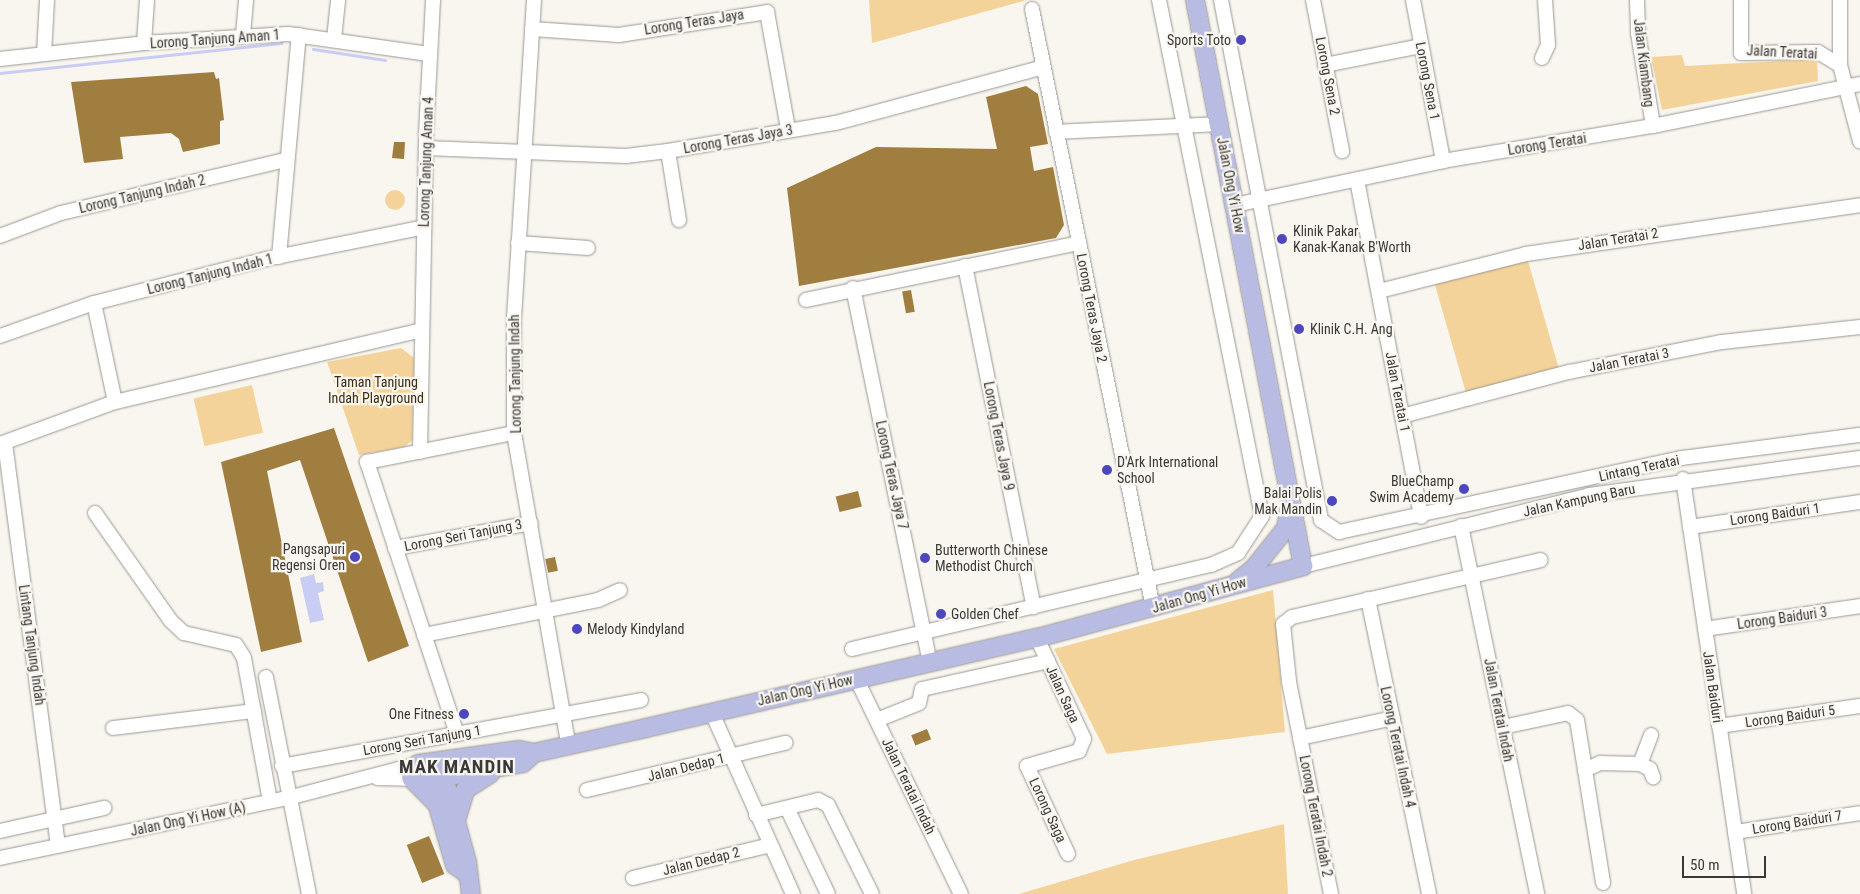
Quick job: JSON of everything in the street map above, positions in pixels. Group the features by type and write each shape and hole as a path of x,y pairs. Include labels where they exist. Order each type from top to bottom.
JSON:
{"main road":[{"name":"Jalan Ong Yi How","path":"414,771 468,757 520,750 534,753 1037,638 1303,566 1195,0"},
{"path":"1232,586 1255,567 1286,528 1290,502"},
{"name":"Jalan Ong Yi How","path":"437,776 523,763 534,753"},
{"path":"414,771 437,776 468,757"},
{"path":"456,824 465,790 504,767"},
{"path":"414,771 435,802 455,865 466,873"},
{"path":"435,802 437,776"},
{"path":"437,776 456,824 467,862 466,873 471,894"}],"street":[{"path":"44,54 47,0"},
{"path":"144,43 147,0"},
{"path":"243,35 246,0"},
{"path":"334,39 338,0"},
{"name":"Lorong Tanjung Aman 4","path":"420,452 426,148 433,0"},
{"name":"Lorong Tanjung Indah","path":"534,0 518,243 514,434 568,744"},
{"name":"Jalan Ong Yi How","path":"852,649 1147,582 1211,565 1238,553 1262,516 1159,0"},
{"name":"Jalan Ong Yi How","path":"1221,0 1321,520 1339,532 1421,517"},
{"name":"Lorong Sena 2","path":"1313,0 1342,152"},
{"name":"Lorong Sena 1","path":"1413,0 1443,161"},
{"path":"1542,58 1548,45 1545,0"},
{"name":"Jalan Kiambang","path":"1638,0 1638,33 1653,126"},
{"name":"Jalan Teratai","path":"1741,0 1741,53 1818,52 1840,66"},
{"path":"1840,0 1840,66 1843,87 1860,142"},
{"name":"Lorong Teras Jaya 2","path":"1032,9 1152,608"},
{"name":"Lorong Teras Jaya","path":"532,29 620,35 767,12 788,129"},
{"name":"Lorong Tanjung Aman 1","path":"0,59 144,43 243,35 298,35 429,54"},
{"path":"279,257 298,35"},
{"path":"1325,65 1421,46"},
{"name":"Lorong Teras Jaya 3","path":"426,148 626,156 668,151 788,129 836,124 1044,67"},
{"name":"Lorong Teratai","path":"1235,205 1260,198 1357,180 1443,161 1653,126 1860,84"},
{"path":"1056,132 1219,124"},
{"path":"668,151 679,220"},
{"name":"Lorong Tanjung Indah 2","path":"0,236 61,213 286,160"},
{"name":"Jalan Teratai 1","path":"1357,180 1421,517"},
{"name":"Jalan Teratai 2","path":"1378,291 1526,254 1860,205"},
{"name":"Lorong Tanjung Indah 1","path":"0,336 94,303 279,257 424,227"},
{"path":"806,300 853,288 1078,242"},
{"path":"518,243 588,248"},
{"name":"Lorong Teras Jaya 9","path":"965,266 1034,607"},
{"name":"Lorong Teras Jaya 7","path":"853,288 924,634 922,688"},
{"path":"94,303 115,402"},
{"name":"Jalan Teratai 3","path":"1402,416 1569,372 1722,342 1860,327"},
{"path":"3,444 115,402 250,373 421,328"},
{"path":"457,734 367,462 514,434"},
{"name":"Lintang Teratai","path":"1421,517 1682,458 1860,435"},
{"name":"Lintang Tanjung Indah","path":"3,444 58,846"},
{"name":"Jalan Kampung Baru","path":"1303,566 1589,495 1683,479 1860,458"},
{"name":"Jalan Baiduri","path":"1683,479 1744,894"},
{"name":"Lorong Baiduri 1","path":"1690,527 1860,502"},
{"path":"95,512 171,622 184,634 236,646 244,658 270,801"},
{"name":"Lorong Seri Tanjung 3","path":"394,548 531,523"},
{"name":"Jalan Teratai Indah","path":"1461,526 1537,894"},
{"path":"1392,718 1300,738 1283,624 1292,617 1541,560"},
{"path":"424,635 598,600 620,590"},
{"name":"Lorong Teratai Indah 4","path":"1368,599 1429,894"},
{"name":"Lorong Baiduri 3","path":"1705,629 1860,606"},
{"name":"Jalan Saga","path":"1027,766 1079,751 1084,739 1037,638"},
{"path":"877,720 919,703 922,688 1048,661"},
{"path":"266,677 288,798 309,894"},
{"name":"Jalan Teratai Indah","path":"856,678 961,894"},
{"name":"Lorong Seri Tanjung 1","path":"282,766 563,716 641,700"},
{"name":"Lorong Baiduri 5","path":"1719,726 1860,706"},
{"path":"113,728 254,712"},
{"path":"712,712 792,894"},
{"path":"1503,727 1568,713 1577,720 1603,883"},
{"path":"1640,764 1651,735"},
{"name":"Lorong Teratai Indah 2","path":"1300,738 1331,894"},
{"name":"Jalan Dedap 1","path":"587,790 785,743"},
{"path":"1582,751 1600,763"},
{"path":"1585,770 1600,763 1640,764 1650,769 1653,778"},
{"name":"Lorong Saga","path":"1027,766 1068,854"},
{"name":"Jalan Ong Yi How (A)","path":"0,858 414,771"},
{"path":"756,815 818,800 828,805 872,894"},
{"path":"0,831 104,808"},
{"path":"787,808 828,894"},
{"name":"Lorong Baiduri 7","path":"1735,832 1860,813"},
{"name":"Jalan Dedap 2","path":"633,878 770,845"}],"green space":[{"path":"869,0 1027,0 872,43"},
{"path":"1682,55 1685,66 1817,59 1818,81 1662,110 1651,57"},
{"path":"395,190 402,193 405,200 402,207 395,210 388,207 385,200 388,193"},
{"path":"1526,254 1560,374 1468,401 1434,280"},
{"name":"Taman Tanjung Indah Playground","path":"401,348 414,358 412,441 404,447 359,455 327,362"},
{"path":"252,385 263,433 205,446 194,398"},
{"path":"1273,590 1285,732 1107,754 1054,649"},
{"path":"1284,824 1288,894 1019,894 1134,860"}],"water":[{"path":"314,574 316,583 323,582 324,591 318,593 324,620 310,623 300,578"}],"building":[{"path":"214,72 216,79 219,78 224,120 220,121 220,144 183,152 179,139 171,133 120,137 123,159 84,163 71,82"},
{"path":"1026,86 1038,94 1048,144 1030,147 1034,171 1053,167 1064,225 1056,238 799,286 787,188 876,147 997,149 986,97"},
{"path":"394,142 405,142 404,159 392,158"},
{"path":"911,290 915,312 906,313 902,292"},
{"name":"Pangsapuri Regensi Oren","path":"334,428 409,646 368,662 300,460 267,471 302,642 261,652 221,462"},
{"path":"858,491 862,507 840,512 836,497"},
{"path":"555,557 558,571 548,573 545,559"},
{"path":"927,729 931,739 915,746 911,735"},
{"path":"429,836 444,874 422,883 407,845"}],"waterway":[{"path":"0,73 281,43"},
{"path":"313,49 385,60"}],"place":[{"name":"Sports Toto","path":"1241,40"},
{"name":"Klinik Pakar Kanak-Kanak B'Worth","path":"1282,239"},
{"name":"Klinik C.H. Ang","path":"1299,329"},
{"name":"D'Ark International School","path":"1107,470"},
{"name":"BlueChamp Swim Academy","path":"1464,489"},
{"name":"Balai Polis Mak Mandin","path":"1332,501"},
{"name":"Pangsapuri Regensi Oren","path":"355,557"},
{"name":"Butterworth Chinese Methodist Church","path":"925,558"},
{"name":"Golden Chef","path":"941,614"},
{"name":"Melody Kindyland","path":"577,629"},
{"name":"One Fitness","path":"464,714"}],"district":[{"name":"MAK MANDIN","path":"457,767"}]}
